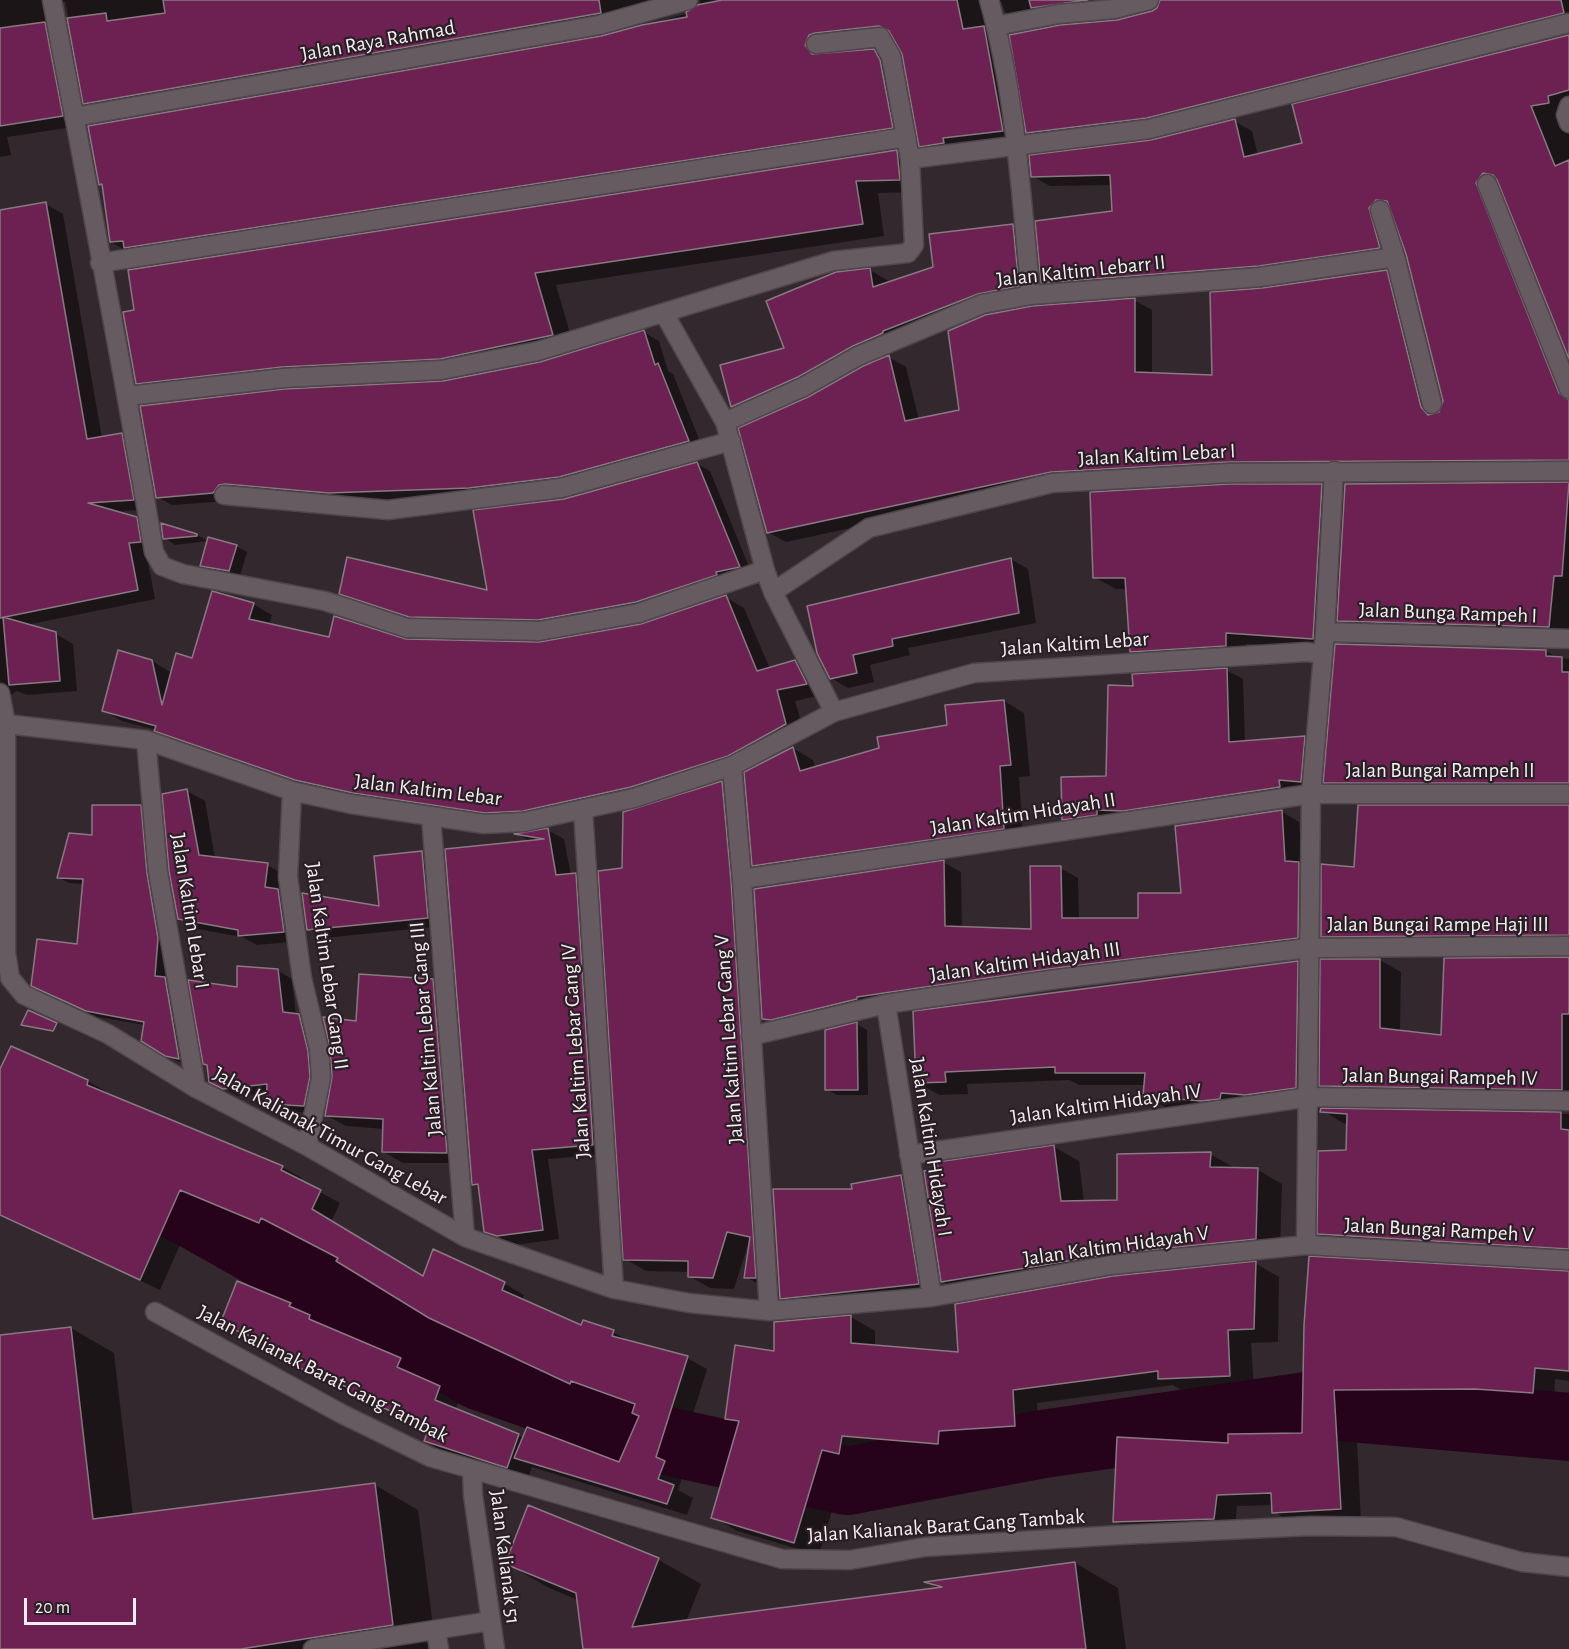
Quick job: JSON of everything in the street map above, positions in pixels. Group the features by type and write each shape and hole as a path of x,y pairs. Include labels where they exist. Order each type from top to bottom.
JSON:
{"street":[{"path":"52,0 100,263 128,396 154,552 162,566 183,574 325,601 407,628 539,631 639,613 765,570"},
{"name":"Jalan Raya Rahmad","path":"74,117 599,25 688,0"},
{"path":"989,0 996,26 1015,145 1031,295"},
{"path":"996,26 1058,14 1114,9 1149,0"},
{"path":"910,159 1149,129 1569,23"},
{"path":"128,396 283,378 441,370 538,351 833,261 908,253 914,245 910,159 891,56 880,37 816,44"},
{"path":"100,263 906,137"},
{"path":"1487,184 1569,389"},
{"path":"1380,210 1395,257 1432,404"},
{"name":"Jalan Kaltim Lebarr II","path":"725,422 803,387 858,356 982,304 1031,295 1260,277 1395,257"},
{"path":"664,313 725,422 773,592 834,712"},
{"path":"224,495 388,510 561,488 730,441"},
{"path":"1306,1245 1310,1097 1308,948 1311,794 1325,632 1334,471"},
{"name":"Jalan Kaltim Lebar I","path":"773,592 869,528 1052,483 1229,473 1569,471"},
{"name":"Jalan Bunga Rampeh I","path":"1325,632 1569,639"},
{"name":"Jalan Kaltim Lebar","path":"6,724 146,740 292,791 432,817 484,824 524,822 634,798 732,766 834,712 974,673 1306,652 1323,654"},
{"name":"Jalan Kalianak Timur Gang Lebar","path":"0,693 6,724 6,953 9,978 24,995 108,1034 196,1088 307,1146 465,1237 614,1290 689,1303 769,1311 932,1297"},
{"name":"Jalan Kaltim Lebar I","path":"146,740 158,872 196,1088"},
{"name":"Jalan Kaltim Lebar Gang V","path":"732,766 742,879 769,1311"},
{"name":"Jalan Kaltim Lebar Gang II","path":"292,791 288,877 302,978 319,1049 321,1078 307,1146"},
{"name":"Jalan Bungai Rampeh II","path":"1311,794 1569,794"},
{"name":"Jalan Kaltim Hidayah II","path":"742,879 1311,794"},
{"name":"Jalan Kaltim Lebar Gang IV","path":"583,810 614,1290"},
{"name":"Jalan Kaltim Lebar Gang III","path":"432,817 465,1237"},
{"name":"Jalan Bungai Rampe Haji III","path":"1308,948 1569,946"},
{"name":"Jalan Kaltim Hidayah III","path":"751,1036 886,1004 1050,980 1308,948"},
{"name":"Jalan Kaltim Hidayah I","path":"886,1004 932,1297"},
{"name":"Jalan Bungai Rampeh IV","path":"1310,1097 1569,1101"},
{"name":"Jalan Kaltim Hidayah IV","path":"909,1155 1310,1097"},
{"name":"Jalan Bungai Rampeh V","path":"1306,1245 1569,1260"},
{"name":"Jalan Kaltim Hidayah V","path":"932,1297 1111,1265 1306,1245"},
{"name":"Jalan Kalianak Barat Gang Tambak","path":"155,1312 398,1443 430,1457 782,1559 850,1560 925,1547 1311,1526 1396,1527 1522,1562 1569,1567"},
{"name":"Jalan Kalianak 51","path":"472,1470 473,1495 495,1649"},
{"path":"313,1649 491,1621"},
{"path":"436,1630 439,1649"}],"building":[{"path":"163,0 599,0 601,13 83,104 67,18 106,13 107,21 165,13"},
{"path":"722,0 957,0 963,29 984,26 1003,131 943,138 944,143 919,147 902,54 889,31 879,26 815,33 809,35 805,45 812,54 874,49 880,60 893,128 124,248 123,241 110,242 102,184 99,185 88,126 601,36 642,25 687,17 686,12 697,5"},
{"path":"1029,0 1088,0 1031,8"},
{"path":"1160,0 1561,0 1564,13 1147,118 1026,133 1009,35 1060,25 1117,20 1152,11 1157,8"},
{"path":"45,22 63,116 0,126 0,28"},
{"path":"1569,35 1569,90 1548,96 1549,103 1531,106 1555,166 1569,160 1569,359 1497,180 1493,175 1483,173 1476,183 1559,393 1569,400 1569,460 1229,462 1051,472 767,533 738,428 808,397 863,366 889,355 905,421 959,410 948,331 985,315 1032,306 1135,298 1135,372 1212,375 1210,292 1262,288 1387,270 1421,407 1428,415 1439,412 1443,401 1406,254 1387,201 1376,200 1369,208 1380,248 1259,266 1041,283 1035,221 1112,211 1110,175 1031,177 1029,155 1151,140 1235,119 1244,157 1302,143 1292,104"},
{"path":"897,150 900,180 856,181 863,224 535,273 553,335 440,359 282,367 136,384 123,312 134,310 128,270"},
{"path":"46,202 87,439 122,433 134,500 88,503 137,517 141,542 129,543 138,590 0,618 0,210"},
{"path":"1013,224 1019,286 978,294 883,331 798,377 731,407 720,365 784,348 766,301 836,272 870,268 873,287 933,267 929,234"},
{"path":"644,330 655,365 658,363 689,441 559,477 469,488 328,493 225,484 219,485 213,493 156,498 140,406 284,389 443,381 540,362"},
{"path":"697,462 740,567 716,572 717,575 636,602 538,620 409,617 339,594 347,557 487,590 473,510 564,499"},
{"path":"1569,482 1562,576 1554,576 1549,627 1337,621 1345,484"},
{"path":"1229,484 1322,484 1313,639 1226,633 1226,646 1130,652 1125,578 1093,578 1090,492"},
{"path":"161,523 197,534 197,536 163,539"},
{"path":"208,537 237,545 229,571 200,566"},
{"path":"1011,558 1019,613 892,639 893,646 853,655 857,673 830,679 817,653 807,606"},
{"path":"212,591 254,603 249,619 329,637 334,616 406,639 539,642 641,624 726,595 757,671 795,660 807,684 777,690 786,724 728,756 631,787 523,811 485,813 353,793 295,780 154,731 156,726 102,711 118,650 152,660 162,705 176,653 192,658"},
{"path":"3,617 56,632 60,681 9,685"},
{"path":"1335,644 1546,650 1546,656 1562,657 1562,672 1569,672 1569,783 1323,783"},
{"path":"1227,668 1229,742 1305,736 1301,782 1279,780 1280,787 1123,811 1097,810 1097,815 1062,820 1061,777 1106,776 1108,685 1133,686 1132,674"},
{"path":"1004,700 1011,765 1000,766 1004,829 752,866 744,772 793,747 800,771 879,748 877,737 947,725 945,705"},
{"path":"722,781 731,880 756,1278 744,1278 750,1237 727,1232 713,1278 688,1277 688,1261 623,1260 598,871 622,868 623,812"},
{"path":"187,789 199,855 268,863 265,887 278,889 284,932 238,936 238,930 178,919 169,871 162,794"},
{"path":"92,805 141,805 147,873 158,938 155,976 165,977 179,1059 165,1056 141,1041 144,1022 86,1011 31,986 37,939 77,944 83,879 57,878 69,833 92,835"},
{"path":"1358,805 1569,805 1569,935 1321,937 1321,864 1354,867"},
{"path":"1282,810 1285,861 1299,862 1298,938 1049,969 857,997 857,999 771,1020 762,1019 754,889 944,860 945,926 1031,929 1030,866 1061,866 1062,918 1138,918 1138,893 1181,893 1175,826"},
{"path":"548,828 556,875 576,873 593,1145 532,1150 543,1230 497,1236 484,1232 478,1184 472,1185 445,849 544,839 514,834"},
{"path":"422,851 428,918 307,930 302,893 379,906 374,856"},
{"path":"1569,957 1569,1014 1562,1014 1562,1090 1319,1086 1320,959 1380,959 1380,1028 1441,1035 1444,958"},
{"path":"1298,961 1296,1088 1245,1095 1221,1093 1220,1099 1201,1101 1143,1096 1145,1073 1055,1073 1055,1067 945,1072 946,1082 916,1083 913,1011"},
{"path":"237,966 278,969 283,1012 299,1014 308,1051 310,1077 304,1106 266,1104 267,1084 223,1089 209,1082 207,1065 203,1064 188,980 237,987"},
{"path":"359,974 433,979 447,1153 382,1152 383,1119 325,1116 332,1077 330,1048 323,1017 356,1021"},
{"path":"28,1010 57,1023 53,1031 21,1025"},
{"path":"857,1022 858,1090 825,1090 825,1030"},
{"path":"11,1046 88,1080 87,1085 283,1166 281,1170 321,1190 312,1209 423,1276 433,1249 505,1282 502,1290 581,1325 583,1320 614,1330 612,1336 688,1356 656,1457 665,1461 658,1479 674,1485 667,1504 514,1458 527,1427 619,1462 639,1416 632,1413 635,1404 571,1381 570,1384 429,1318 336,1261 338,1258 261,1218 259,1223 180,1190 140,1280 0,1215 0,1069"},
{"path":"1321,1108 1561,1112 1561,1129 1569,1130 1569,1249 1317,1234 1318,1151 1346,1150 1347,1114 1320,1112"},
{"path":"1054,1145 1061,1201 1117,1200 1117,1154 1211,1152 1210,1167 1258,1168 1256,1239 1110,1254 941,1282 924,1171 938,1168 937,1162"},
{"path":"901,1175 919,1284 780,1299 773,1189 852,1189 851,1184"},
{"path":"1309,1256 1569,1271 1569,1371 1535,1368 1533,1393 1475,1389 1334,1390 1341,1509 1272,1513 1271,1493 1217,1495 1214,1519 1113,1522 1117,1437 1228,1443 1228,1434 1302,1433 1304,1325"},
{"path":"1256,1261 1254,1329 1228,1330 1230,1376 1158,1379 1158,1371 1013,1390 1015,1426 939,1431 938,1444 842,1436 839,1454 822,1450 794,1543 711,1518 739,1421 725,1419 735,1345 774,1351 774,1322 851,1315 851,1343 958,1352 955,1304 1113,1276"},
{"path":"237,1281 291,1303 289,1306 310,1315 309,1319 401,1358 397,1367 440,1386 435,1400 519,1434 507,1468 424,1441 429,1428 348,1391 349,1388 295,1366 297,1362 275,1352 277,1347 220,1324"},
{"path":"71,1327 93,1519 375,1483 393,1625 241,1649 0,1649 0,1335"},
{"path":"528,1505 659,1558 632,1627 942,1587 924,1582 1075,1562 1086,1649 583,1649 576,1593 505,1564"}],"waterway":[{"path":"0,1119 192,1214 479,1376 658,1439 847,1481 1043,1444 1314,1405 1569,1427"}]}
